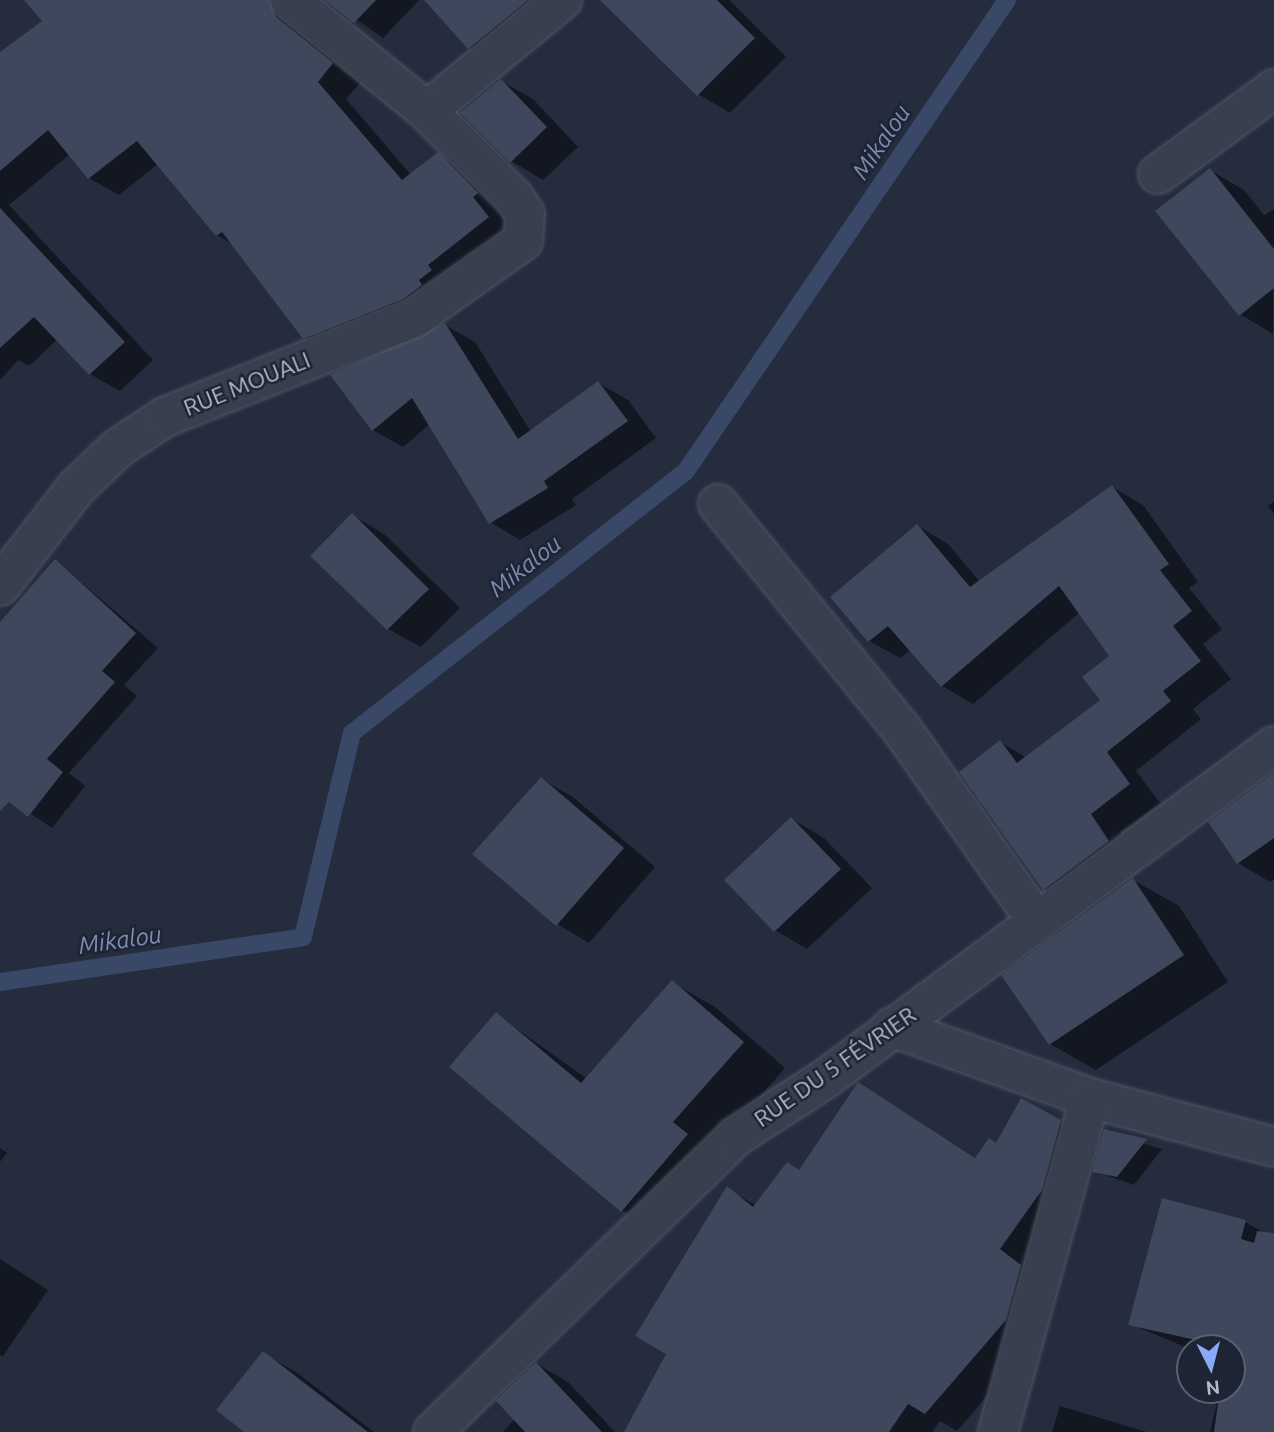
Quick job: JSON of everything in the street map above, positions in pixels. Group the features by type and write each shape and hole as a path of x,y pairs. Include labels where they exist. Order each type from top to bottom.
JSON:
{"street":[{"path":"290,0 427,111 562,0"},
{"path":"1158,174 1274,89"},
{"name":"RUE MOUALI","path":"0,586 76,488 118,447 165,416 414,318 514,253 527,228 514,199 427,111"},
{"path":"718,504 903,731 1037,922"},
{"name":"RUE DU 5 FÉVRIER","path":"433,1432 736,1137 1037,922 1274,746"},
{"path":"892,1027 1090,1098 1274,1147"},
{"path":"998,1432 1090,1098"}],"building":[{"path":"24,0 269,0 276,17 333,63 318,82 402,180 438,152 478,193 473,197 489,217 428,265 432,270 419,280 422,285 403,299 303,339 222,232 216,236 137,141 88,179 48,130 0,171 0,52 42,21"},
{"path":"325,0 376,0 354,23"},
{"path":"424,0 528,0 468,49"},
{"path":"600,0 717,0 755,38 697,96"},
{"path":"501,79 547,127 510,163 460,113"},
{"path":"1210,168 1274,249 1274,288 1239,316 1155,211"},
{"path":"0,208 125,342 89,375 34,317 0,348"},
{"path":"445,323 518,439 598,381 628,421 544,481 548,488 489,524 412,398 372,431 330,375"},
{"path":"1112,485 1169,564 1160,570 1192,611 1173,626 1201,661 1163,691 1171,701 1107,752 1130,784 1091,814 1109,841 1043,890 959,772 1000,740 1017,763 1100,700 1082,677 1109,656 1059,586 941,687 888,626 868,642 830,597 917,524 970,587"},
{"path":"352,513 429,589 387,630 310,556"},
{"path":"55,559 136,633 102,671 115,682 47,759 63,772 28,817 9,802 0,811 0,622"},
{"path":"1274,773 1274,838 1237,864 1208,822"},
{"path":"541,777 624,848 556,926 472,854"},
{"path":"791,817 841,869 774,932 724,880"},
{"path":"1133,878 1184,955 1049,1045 1001,975"},
{"path":"672,980 744,1042 673,1122 688,1134 621,1212 449,1067 496,1012 581,1083"},
{"path":"858,1082 975,1158 989,1138 996,1143 1021,1098 1061,1120 1042,1190 1000,1249 1021,1265 1006,1320 925,1414 908,1404 889,1432 624,1432 666,1354 635,1336 727,1186 753,1207 787,1162 799,1170"},
{"path":"1104,1129 1147,1139 1117,1177 1092,1172"},
{"path":"1162,1198 1246,1220 1241,1239 1254,1243 1257,1231 1274,1233 1274,1432 1214,1432 1218,1404 1246,1404 1246,1334 1176,1336 1128,1325"},
{"path":"263,1351 368,1432 244,1432 216,1410"},
{"path":"536,1362 602,1432 525,1432 496,1401"}],"waterway":[{"name":"Mikalou","path":"0,982 303,937 352,733 686,471 1007,0"}]}
